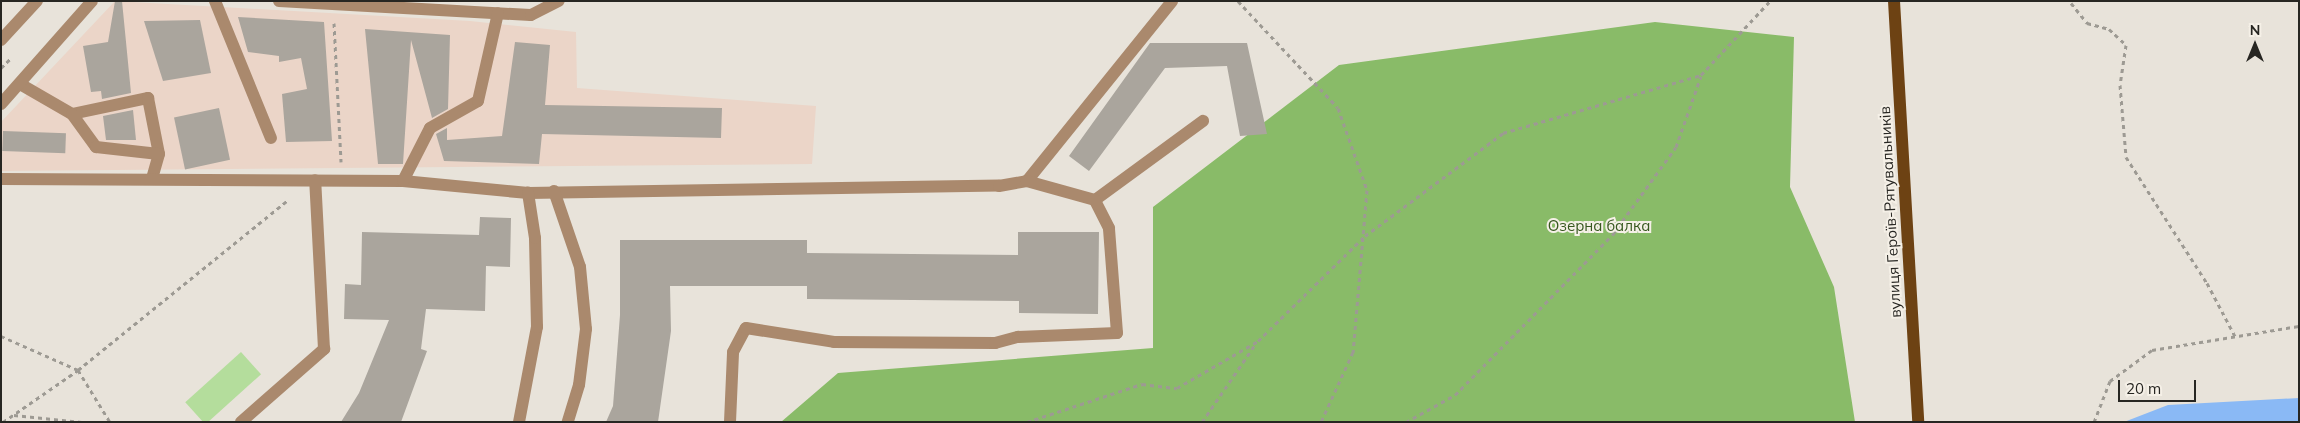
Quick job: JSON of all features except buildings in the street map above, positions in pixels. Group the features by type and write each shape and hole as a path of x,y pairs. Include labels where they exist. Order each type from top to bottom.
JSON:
{"main road":[{"name":"вулиця Героїв-Рятувальників","path":"1894,1 1918,422"}],"street":[{"path":"1,40 37,1"},
{"path":"1,104 92,1"},
{"path":"214,1 270,138"},
{"path":"280,1 531,15 560,1"},
{"path":"1027,180 1172,1"},
{"path":"403,180 430,128 478,101 498,12"},
{"path":"20,84 72,114 96,147 159,154"},
{"path":"72,114 148,98 159,154 152,178"},
{"path":"1095,200 1203,122"},
{"path":"1,179 403,180 528,193 554,191 999,186 1027,180 1095,200 1109,228 1117,333 1018,337 995,343 834,342 746,328 733,352 730,422"},
{"path":"241,422 324,349 315,180"},
{"path":"554,191 580,267 586,328 579,385 568,422"},
{"path":"519,422 537,327 535,238 528,193"}],"path":[{"path":"1238,1 1338,108 1367,190 1353,352 1321,422"},
{"path":"1406,422 1455,395 1613,234 1676,147 1701,75 1770,1"},
{"path":"333,3 342,180"},
{"path":"2071,3 2087,23 2109,29 2126,45 2120,86 2126,157 2207,283 2235,336"},
{"path":"1202,422 1258,341 1364,236 1503,133 1701,75"},
{"path":"3,422 78,370 315,180"},
{"path":"2094,422 2110,381 2152,350 2299,326"},
{"path":"1,336 78,370 110,422"},
{"path":"1027,422 1142,384 1177,388 1258,341"},
{"path":"14,415 82,422"}],"shaded area":[{"path":"115,1 470,21 576,32 577,88 816,106 812,164 1,171 1,122"}],"green space":[{"name":"Озерна балка","path":"1655,22 1794,37 1790,187 1834,287 1855,422 781,422 838,373 1153,348 1153,207 1339,65"},
{"path":"241,352 261,374 208,422 203,422 185,402"}],"water":[{"path":"2299,398 2299,422 2124,422 2168,405"}]}
